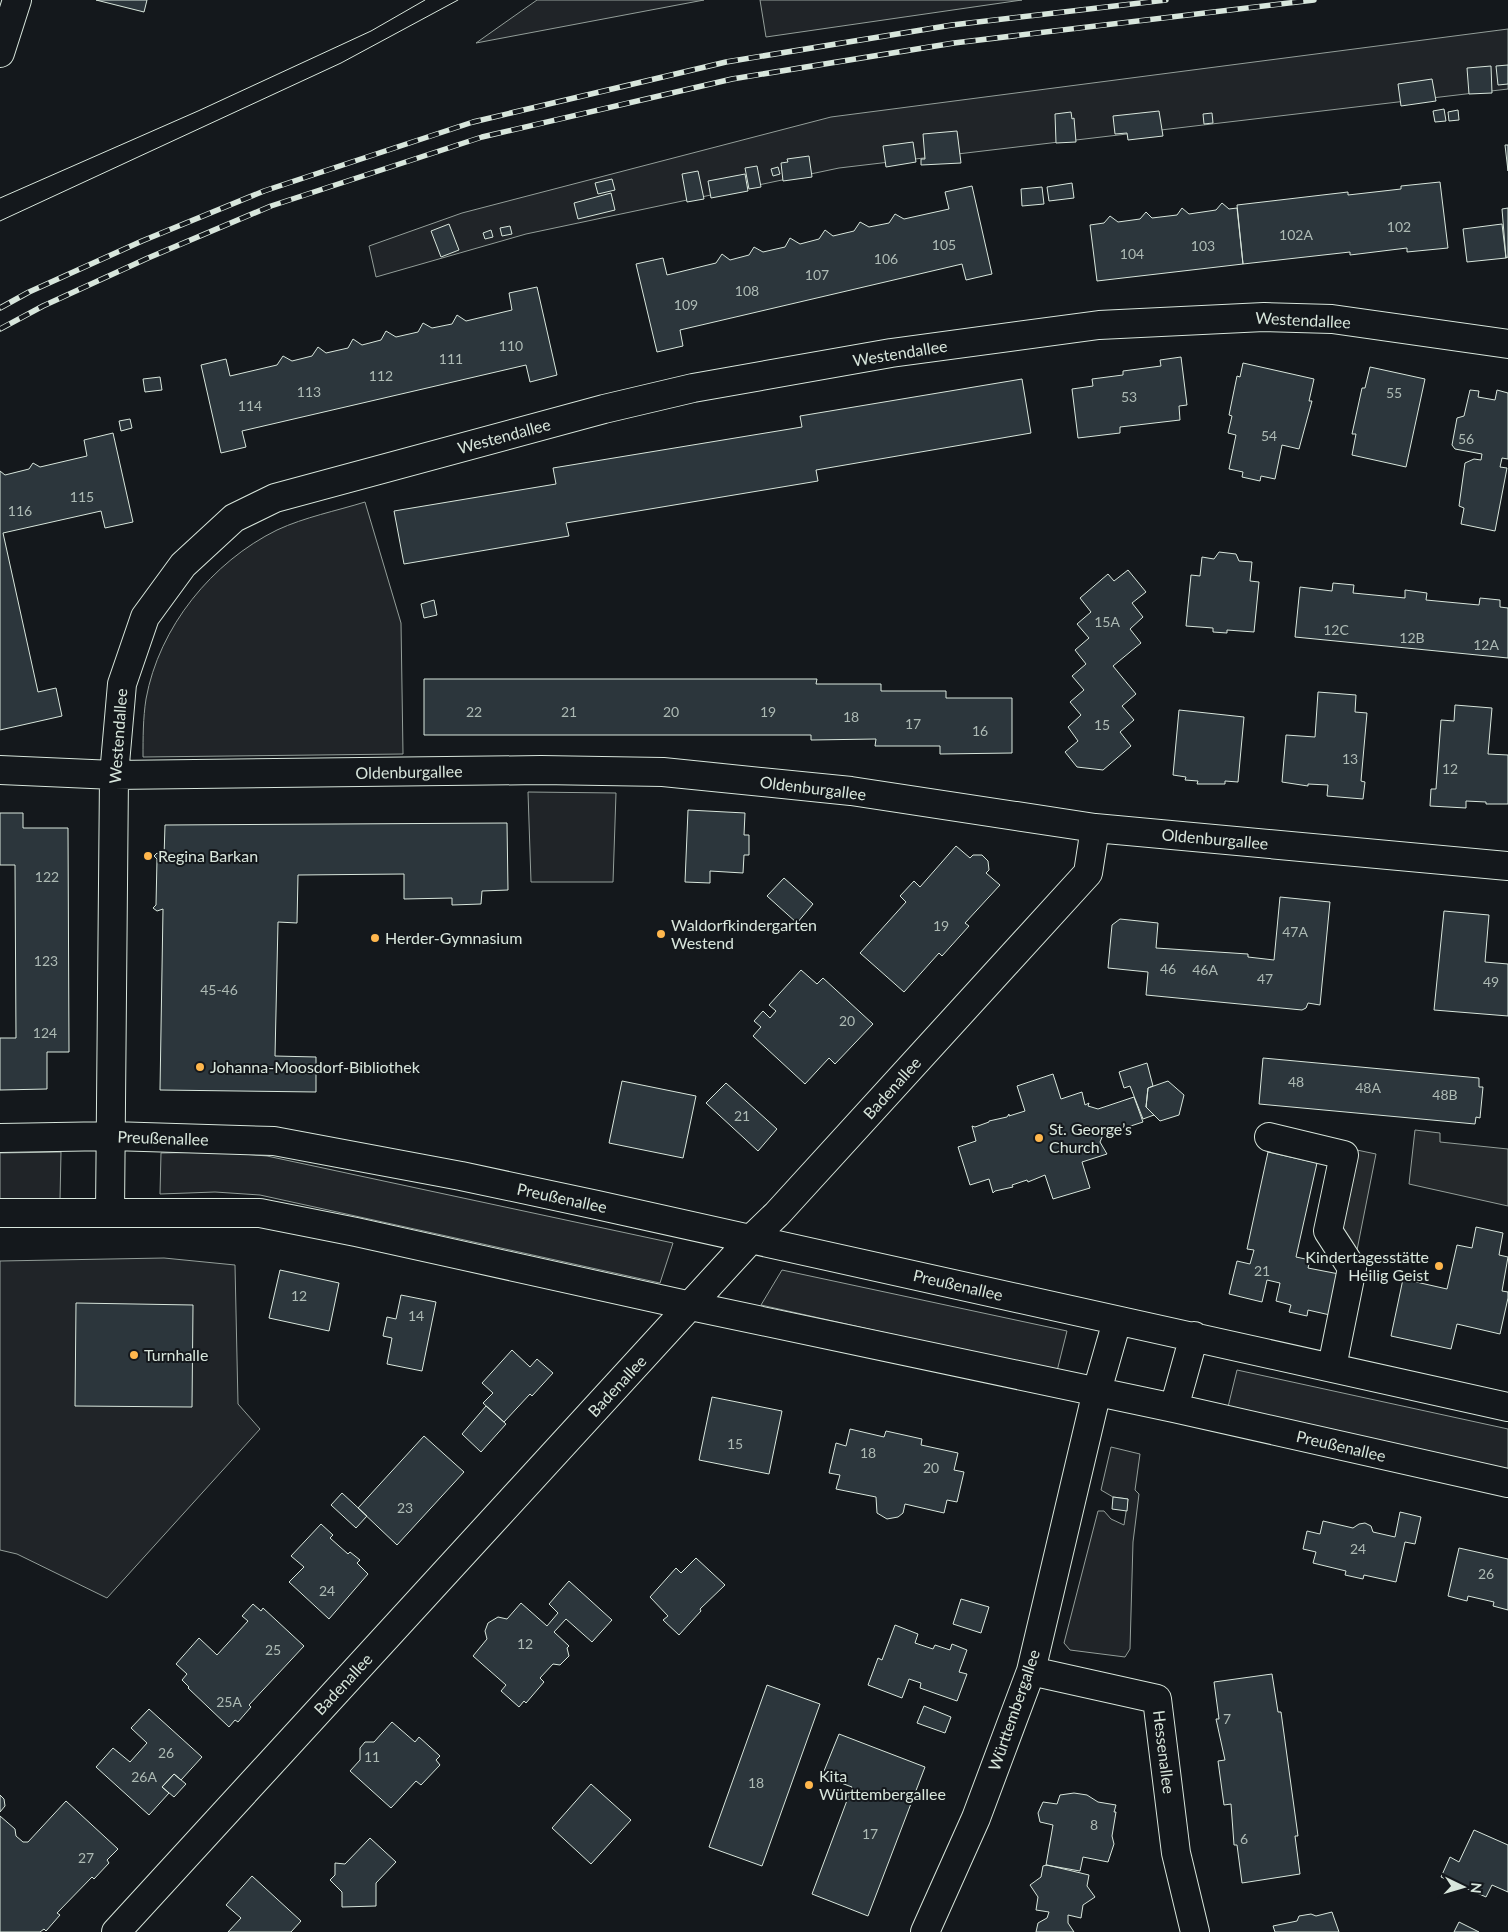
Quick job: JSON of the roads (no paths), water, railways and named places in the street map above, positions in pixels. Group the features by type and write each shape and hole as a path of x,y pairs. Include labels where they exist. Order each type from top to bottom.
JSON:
{"street":[{"path":"0,53 16,0"},
{"name":"Westendallee","path":"110,1213 114,775 122,684 145,617 183,565 234,518 275,498 604,409 693,388 891,353 1099,325 1264,317 1332,319 1508,344"},
{"name":"Oldenburgallee","path":"0,770 114,775 531,770 663,772 850,791 1095,828 1508,866"},
{"name":"Badenallee","path":"116,1932 1088,873 1095,828"},
{"name":"Preußenallee","path":"0,1138 112,1136 274,1141 461,1176 1117,1321 1194,1336 1508,1407"},
{"path":"1269,1137 1344,1155 1328,1231 1352,1268 1332,1367"},
{"name":"Preußenallee","path":"0,1213 260,1214 356,1232 691,1306 1097,1391 1508,1483"},
{"path":"1097,1391 1117,1321"},
{"path":"1174,1408 1194,1336"},
{"name":"Württembergallee","path":"925,1932 976,1818 1031,1671 1097,1391"},
{"name":"Hessenallee","path":"1031,1671 1157,1699 1176,1853 1196,1932"}],"tram line":[{"path":"0,198 198,111 371,31 425,0"},
{"path":"0,221 341,63 458,0"}],"railway":[{"path":"0,308 29,292 142,241 264,191 473,122 726,62 952,25 1166,0"},
{"path":"0,329 43,306 148,258 271,206 482,137 732,79 954,43 1314,0"}],"place":[{"name":"Regina Barkan","path":"148,856"},
{"name":"Waldorfkindergarten Westend","path":"661,934"},
{"name":"Herder-Gymnasium","path":"375,938"},
{"name":"Johanna-Moosdorf-Bibliothek","path":"200,1067"},
{"name":"St. George’s Church","path":"1039,1138"},
{"name":"Kindertagesstätte Heilig Geist","path":"1439,1266"},
{"name":"Turnhalle","path":"134,1355"},
{"name":"Kita Württembergallee","path":"809,1785"}]}
